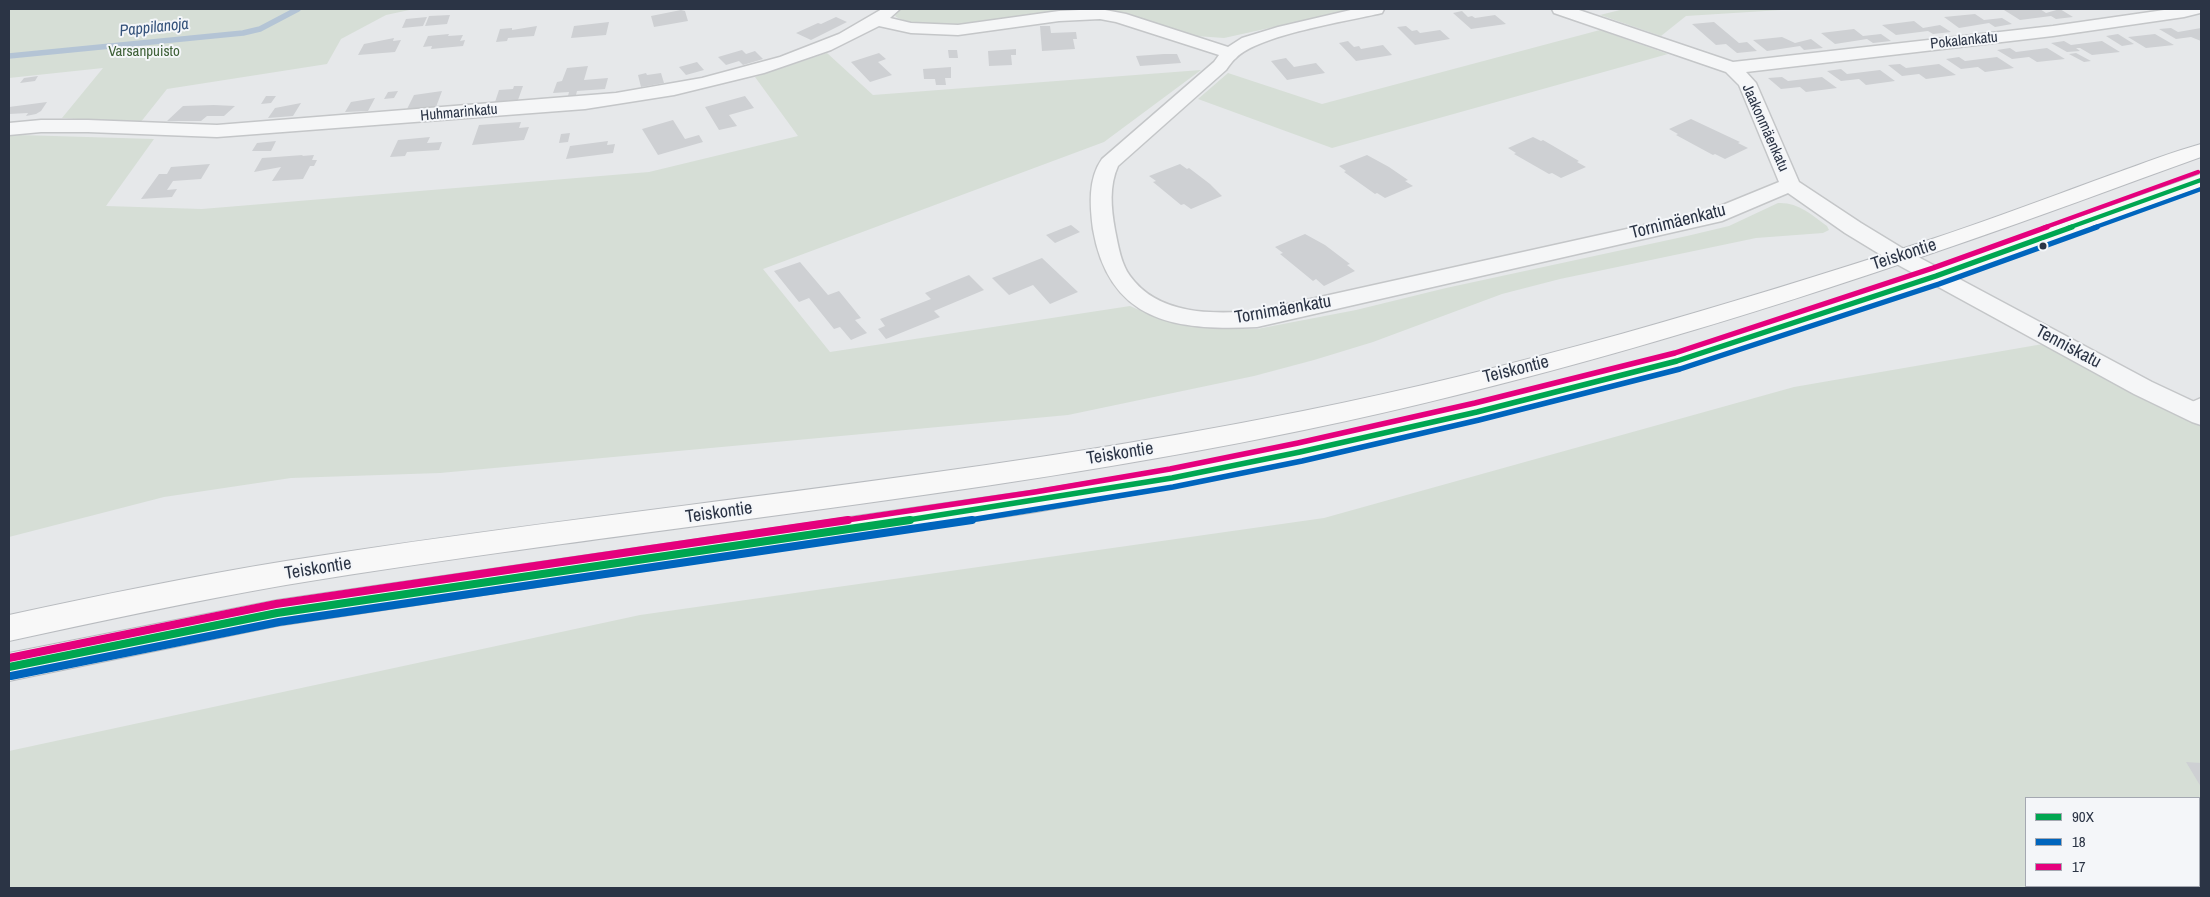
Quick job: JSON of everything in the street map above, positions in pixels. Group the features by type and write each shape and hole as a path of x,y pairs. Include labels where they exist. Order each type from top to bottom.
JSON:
{"highway":[{"name":"Teiskontie","path":"9,628 146,598 288,573 484,544 954,480 1166,447 1307,420 1483,379 1636,339 1757,303 1950,240 2201,150"},
{"name":"Teiskontie","path":"9,667 277,613 1036,501 1172,478 1300,452 1647,370 1936,276 2201,180"}],"street":[{"name":"Huhmarinkatu","path":"9,129 79,126 217,131 585,103 670,92 736,77 827,46 878,21 892,9"},
{"name":"Tornimäenkatu","path":"1376,9 1278,32 1248,42 1230,53 1220,66 1109,163 1104,172 1102,217 1107,246 1117,274 1123,283 1147,303 1179,315 1216,320 1257,318 1714,216 1790,185"},
{"name":"Jaakonmäenkatu","path":"1560,9 1732,68 1747,83 1790,185 1853,228 1936,276"},
{"name":"Pokalankatu","path":"1732,68 2053,31 2194,9"},
{"path":"878,21 911,28 958,30 1059,16 1100,14 1120,18 1230,53"},
{"name":"Tenniskatu","path":"1936,276 2143,388 2196,409"}],"green space":[{"name":"Varsanpuisto","path":"9,9 414,9 386,15 341,39 327,64 167,89 140,123 62,118 103,68 9,78"},
{"path":"901,9 1356,9 1224,38 1196,36 1127,15 960,25 910,23 896,17 895,15"},
{"path":"1624,9 1797,9 1686,16 1661,36 1600,15"},
{"path":"1600,30 1668,54 1332,148 1198,99 1228,73 1322,104"},
{"path":"827,53 873,95 1201,70 1104,142 763,269 830,352 1130,306 1157,318 1177,323 1222,329 1257,329 1356,310 1446,288 1729,226 1778,203 1785,203 1804,210 1827,226 1829,230 1823,233 1756,238 1560,279 1502,294 1373,342 1314,360 1254,376 1068,415 440,473 291,478 164,497 9,537 9,136 154,139 106,206 202,209 649,172 798,136 755,77"},
{"path":"2043,344 2176,415 2201,425 2201,888 9,888 9,751 640,615 1324,518 1794,387"}],"building":[{"path":"2040,9 2046,13 2060,9 2073,17 2056,19 2051,16 2020,20 2004,10"},
{"path":"681,10 685,11 688,21 654,27 651,16"},
{"path":"1462,11 1468,17 1472,16 1475,18 1495,15 1506,24 1471,29 1453,13"},
{"path":"1975,14 1984,20 2002,18 2012,24 1995,27 1989,23 1959,28 1944,17"},
{"path":"450,15 447,24 425,26 429,16"},
{"path":"427,17 423,26 402,28 406,19"},
{"path":"836,17 847,22 811,40 796,33 818,23 821,24"},
{"path":"1914,21 1923,28 1940,25 1951,32 1933,34 1928,31 1896,35 1882,25"},
{"path":"609,22 606,35 571,38 574,26"},
{"path":"1714,22 1739,43 1747,42 1757,51 1737,53 1726,44 1716,45 1692,24"},
{"path":"537,26 534,36 508,38 507,41 496,42 500,29 512,28 512,30"},
{"path":"1040,26 1050,26 1051,33 1076,32 1077,39 1073,39 1075,49 1042,51"},
{"path":"1406,26 1412,31 1417,30 1420,33 1440,30 1450,39 1415,45 1397,27"},
{"path":"2171,28 2178,32 2201,28 2201,41 2191,37 2176,39 2159,29"},
{"path":"1854,29 1863,36 1881,34 1891,41 1873,43 1867,39 1835,44 1821,33"},
{"path":"449,34 448,36 463,35 460,41 465,40 463,46 431,49 432,46 423,47 428,36"},
{"path":"2118,34 2134,44 2122,46 2106,36"},
{"path":"2155,34 2174,45 2146,48 2128,37"},
{"path":"1782,37 1795,43 1811,39 1823,48 1804,50 1800,46 1767,51 1753,40"},
{"path":"394,38 393,41 401,40 395,52 358,55 364,44"},
{"path":"1348,41 1354,47 1359,46 1361,49 1383,45 1392,55 1356,61 1339,43"},
{"path":"2064,41 2071,45 2102,41 2120,52 2092,55 2080,48 2076,48 2080,51 2067,52 2051,43"},
{"path":"2010,48 2016,52 2047,48 2065,59 2037,62 2029,57 2012,59 1997,50"},
{"path":"1016,49 1016,55 1011,55 1012,65 989,66 988,51"},
{"path":"742,50 746,54 755,51 763,59 743,65 739,61 726,65 718,57"},
{"path":"948,50 957,50 958,58 949,58"},
{"path":"879,53 886,59 878,62 892,75 870,82 851,62"},
{"path":"2076,53 2091,61 2084,62 2069,54"},
{"path":"1177,54 1181,63 1140,66 1136,56"},
{"path":"1959,57 1965,61 1997,57 2014,68 1985,72 1978,67 1961,69 1946,59"},
{"path":"1286,58 1294,67 1316,63 1325,73 1287,80 1271,61"},
{"path":"697,62 704,70 686,75 679,67"},
{"path":"1900,64 1906,68 1939,64 1956,75 1926,79 1919,74 1902,76 1888,65"},
{"path":"588,66 584,80 608,78 605,89 577,91 576,95 568,96 569,92 553,93 557,82 562,81 567,68"},
{"path":"951,67 951,78 945,78 946,85 936,85 935,79 924,79 923,69"},
{"path":"1841,69 1847,74 1880,70 1895,81 1866,85 1859,79 1841,81 1827,71"},
{"path":"646,73 647,75 661,73 664,83 641,87 638,75"},
{"path":"38,76 35,81 20,83 24,78"},
{"path":"1782,77 1788,81 1822,77 1837,88 1806,92 1800,87 1781,89 1768,78"},
{"path":"514,86 523,86 518,100 495,102 499,90 513,89"},
{"path":"398,91 394,98 384,99 388,92"},
{"path":"442,91 436,107 407,109 414,95"},
{"path":"266,96 276,96 271,103 261,104"},
{"path":"745,96 754,108 729,115 737,126 719,130 705,107"},
{"path":"375,98 368,111 345,112 351,102"},
{"path":"47,102 41,111 36,114 26,116 28,113 9,114 9,107"},
{"path":"301,103 293,116 268,118 275,108"},
{"path":"183,106 235,106 224,116 207,116 201,121 167,121"},
{"path":"1691,119 1740,142 1738,143 1748,148 1725,159 1715,154 1713,155 1676,135 1678,134 1669,129"},
{"path":"673,120 685,139 699,135 703,142 658,155 642,129"},
{"path":"521,122 519,128 529,127 524,140 472,145 479,125"},
{"path":"570,133 568,142 559,143 561,134"},
{"path":"430,137 427,143 442,142 439,150 407,152 405,156 390,157 398,140"},
{"path":"1533,137 1541,141 1543,140 1586,167 1561,178 1552,173 1549,174 1514,154 1516,153 1508,148"},
{"path":"276,141 271,151 252,151 257,143"},
{"path":"608,141 607,145 615,144 613,153 566,159 570,146"},
{"path":"314,155 312,160 317,160 314,166 310,166 303,179 272,181 281,167 254,172 262,158"},
{"path":"1367,155 1389,167 1408,180 1405,181 1413,186 1385,198 1377,193 1375,194 1344,172 1346,171 1339,166"},
{"path":"210,164 201,179 173,181 167,190 177,189 172,197 141,199 159,174 167,174 171,167"},
{"path":"1180,164 1187,169 1189,168 1210,184 1222,196 1191,209 1184,204 1181,205 1153,182 1156,181 1149,176"},
{"path":"1071,225 1080,232 1055,243 1046,235"},
{"path":"1305,234 1325,245 1350,264 1347,265 1355,271 1324,286 1316,279 1313,281 1280,254 1283,253 1275,247"},
{"path":"1042,258 1078,292 1050,304 1033,285 1009,295 992,278"},
{"path":"800,262 828,295 839,291 861,318 855,320 867,333 851,340 840,327 834,329 809,298 799,302 774,271"},
{"path":"969,275 984,290 934,311 940,317 886,339 878,329 885,326 880,319 931,299 925,293"},
{"path":"2186,762 2201,763 2201,787"}],"waterway":[{"name":"Pappilanoja","path":"9,56 243,33 260,29 298,9"}],"transit line":[{"name":"17","path":"9,658 276,604 1035,492 1170,469 1298,443 1475,403 1675,353 1933,268 2198,172"},
{"name":"90X","path":"9,667 277,613 1036,501 1172,478 1300,452 1477,412 1677,361 1936,276 2201,180"},
{"name":"18","path":"11,676 279,622 1037,510 1173,487 1302,461 1479,420 1680,369 1939,284 2201,189"}]}
